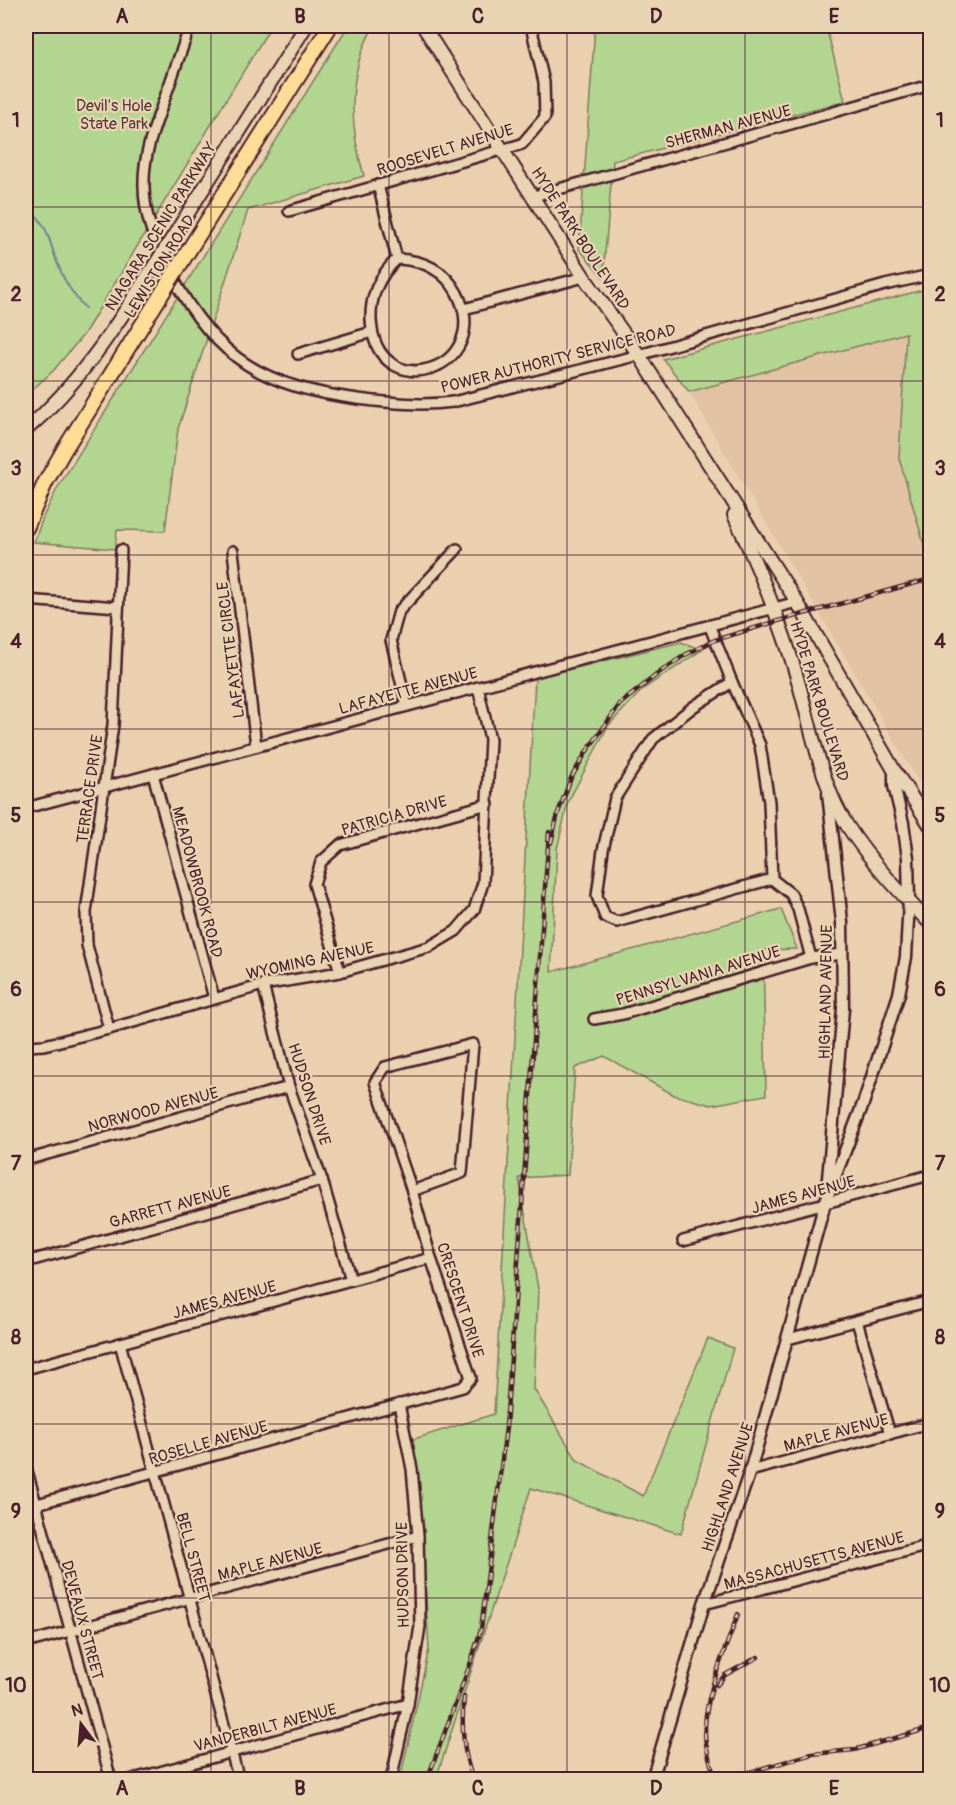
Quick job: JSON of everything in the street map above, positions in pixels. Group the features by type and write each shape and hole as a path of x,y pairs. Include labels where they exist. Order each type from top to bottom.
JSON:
{"main road":[{"name":"NIAGARA SCENIC PARKWAY","path":"26,430 50,408 95,356 306,26"},
{"name":"LEWISTON ROAD","path":"26,528 30,505 330,26"},
{"name":"HYDE PARK BOULEVARD","path":"423,26 584,277 639,355 798,602 894,770 930,825"},
{"path":"26,441 50,408"},
{"name":"HYDE PARK BOULEVARD","path":"712,468 747,543 773,609 797,677 827,781 841,816 930,924"}],"street":[{"name":"POWER AUTHORITY SERVICE ROAD","path":"190,26 149,144 144,172 145,202 154,240 183,297 207,331 237,358 266,376 307,391 421,405 477,397 639,355 885,285 930,275"},
{"name":"ROOSEVELT AVENUE","path":"289,211 522,144 545,117 544,82 531,26"},
{"name":"SHERMAN AVENUE","path":"534,196 930,85"},
{"path":"378,185 397,259"},
{"path":"397,259 425,263 439,271 452,284 464,309 463,330 458,350 444,363 415,372 398,368 388,360 380,350 372,332 370,309 376,285 397,259"},
{"path":"464,309 584,277"},
{"path":"298,354 372,332"},
{"path":"407,706 391,640 399,611 457,549"},
{"name":"TERRACE DRIVE","path":"109,1029 87,945 86,912 115,710 121,550"},
{"name":"LAFAYETTE CIRCLE","path":"233,550 256,746"},
{"path":"26,600 118,607"},
{"name":"LAFAYETTE AVENUE","path":"26,808 798,602"},
{"path":"710,627 760,745 769,802 772,879 791,894 798,909 811,958"},
{"path":"732,682 693,707 653,739 615,798 603,850 597,896 605,917 617,922 772,879"},
{"name":"WYOMING AVENUE","path":"26,1046 44,1045 109,1029 263,985 340,972 429,947 456,931 474,910 483,883 490,739 478,687"},
{"name":"HIGHLAND AVENUE","path":"652,1779 704,1604 750,1471 825,1203 863,1104 898,994 906,957 909,901 908,858 894,786 894,770"},
{"name":"MEADOWBROOK ROAD","path":"153,774 214,998"},
{"name":"HIGHLAND AVENUE","path":"825,1203 843,1009 842,922 827,781"},
{"name":"PATRICIA DRIVE","path":"340,972 314,884 321,862 340,845 488,804"},
{"name":"PENNSYLVANIA AVENUE","path":"594,1020 811,958 842,954"},
{"name":"HUDSON DRIVE","path":"263,985 289,1087 322,1180 351,1280"},
{"name":"CRESCENT DRIVE","path":"399,1404 463,1387 471,1378 375,1082 385,1067 473,1044 462,1173 412,1191"},
{"name":"NORWOOD AVENUE","path":"26,1160 289,1087"},
{"name":"JAMES AVENUE","path":"683,1241 930,1175"},
{"name":"GARRETT AVENUE","path":"26,1262 322,1180"},
{"name":"JAMES AVENUE","path":"26,1369 431,1258"},
{"path":"788,1338 930,1302"},
{"path":"857,1321 890,1434"},
{"name":"BELL STREET","path":"120,1343 239,1779"},
{"name":"HUDSON DRIVE","path":"392,1779 408,1704 420,1626 418,1536 412,1469 399,1404"},
{"name":"ROSELLE AVENUE","path":"26,1507 399,1404"},
{"name":"MAPLE AVENUE","path":"750,1471 930,1423"},
{"name":"DEVEAUX STREET","path":"26,1467 111,1779"},
{"name":"MAPLE AVENUE","path":"26,1643 418,1536"},
{"name":"MASSACHUSETTS AVENUE","path":"704,1604 930,1545"},
{"name":"VANDERBILT AVENUE","path":"130,1779 408,1704"}],"shaded area":[{"path":"906,333 899,458 925,548 930,548 930,801 689,392"}],"green space":[{"name":"Devil's Hole State Park","path":"26,26 271,26 84,334 53,371 26,395"},
{"path":"348,26 374,26 359,62 353,100 355,138 364,176 248,210 178,429 165,531 117,530 115,549 34,542 58,487"},
{"path":"595,26 826,26 845,101 613,161 603,277 579,249"},
{"path":"930,288 930,548 925,548 899,458 906,333 689,392 663,359"},
{"path":"681,642 702,650 643,689 608,726 568,802 557,849 551,972 781,909 797,949 763,950 766,1095 711,1105 674,1095 604,1056 575,1068 568,1175 519,1178 538,1289 534,1389 577,1460 643,1496 708,1338 733,1348 681,1534 531,1488 436,1779 400,1780 429,1649 420,1504 411,1440 494,1414 535,678"}],"waterway":[{"path":"26,205 40,220 64,278 85,308"}],"railway":[{"path":"551,843 558,813 571,778 587,751 620,704 660,672 685,655 715,640 930,579"},
{"path":"427,1780 481,1629 506,1427 549,832"},
{"path":"715,1780 706,1745 705,1720 711,1690 738,1614"},
{"path":"717,1685 725,1675 758,1657"},
{"path":"464,1697 464,1739 473,1780"},
{"path":"722,1780 812,1754 854,1750 930,1728"}]}
